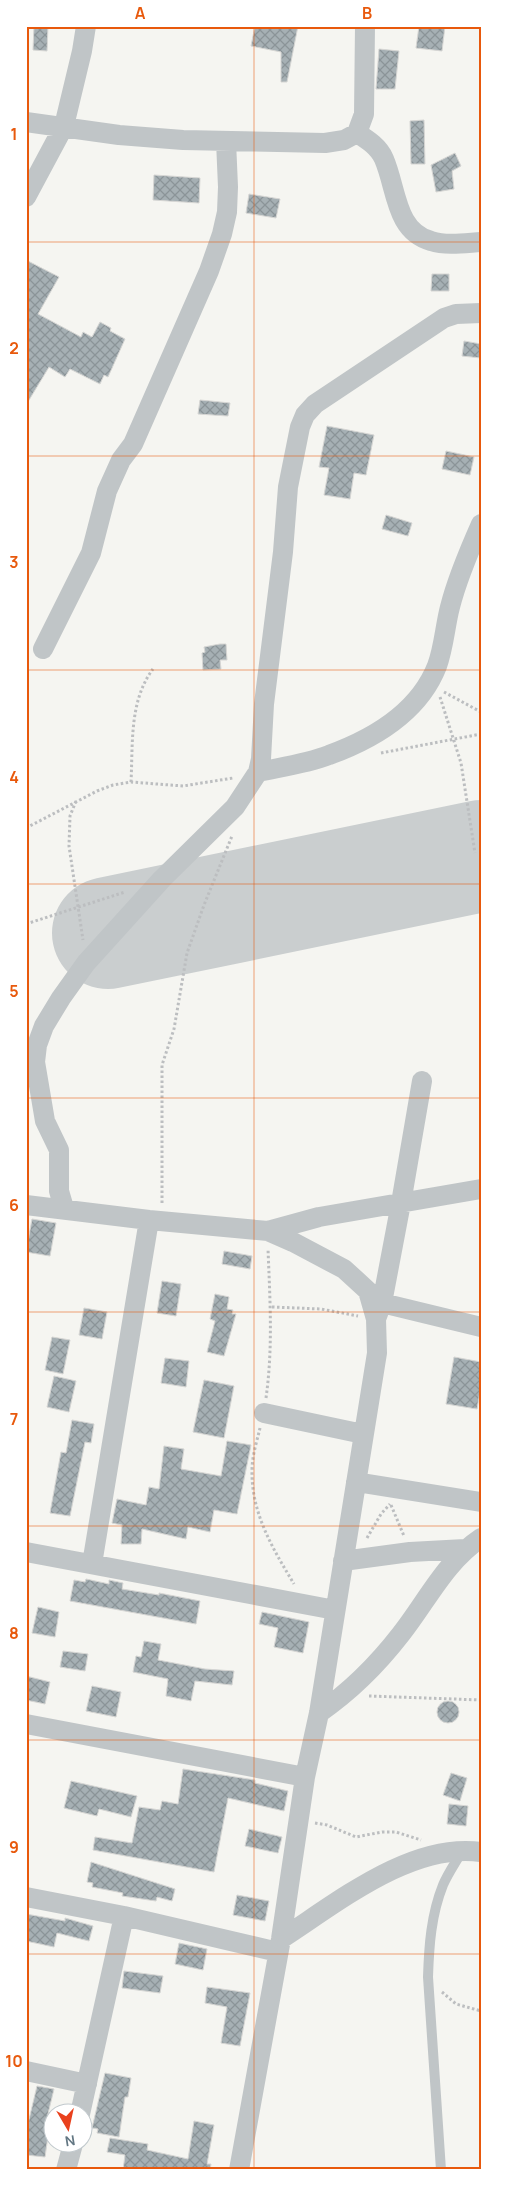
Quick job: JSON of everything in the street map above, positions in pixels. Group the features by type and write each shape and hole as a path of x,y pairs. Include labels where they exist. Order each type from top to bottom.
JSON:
{"street":[{"path":"26,198 64,126 86,26"},
{"path":"26,122 119,135 226,141 325,143 344,140 357,133 364,114 365,26"},
{"path":"357,133 374,145 384,158 402,218 414,234 431,241 447,244 481,242"},
{"path":"43,648 91,553 107,491 121,460 133,444 210,271 228,212 226,141"},
{"path":"64,1208 59,1191 59,1150 45,1121 34,1055 44,1026 86,963 162,879 235,807 258,772 261,759 265,695 288,487 294,452 305,415 315,404 444,318 456,314 481,313"},
{"path":"258,772 328,756 364,740 400,718 435,681 450,606 481,524"},
{"path":"239,2170 280,1945 305,1777 319,1713 335,1610 351,1560 365,1483 363,1434 377,1354 379,1311 402,1203 422,1081"},
{"path":"268,1231 318,1217 481,1189"},
{"path":"26,1205 268,1231 344,1269 368,1291 379,1311"},
{"path":"92,1564 156,1220"},
{"path":"379,1311 481,1327"},
{"path":"264,1413 363,1434"},
{"path":"365,1483 481,1502"},
{"path":"351,1560 473,1543"},
{"path":"319,1713 347,1694 401,1634 456,1558 473,1543"},
{"path":"26,1552 335,1610"},
{"path":"26,1724 305,1777"},
{"path":"26,1896 280,1945 385,1873 412,1860 472,1851"},
{"path":"82,2104 124,1916"},
{"path":"26,2071 87,2084"},
{"path":"66,2170 70,2154"}],"lane":[{"path":"441,2170 428,1977 429,1948 437,1901 443,1884 472,1851"}],"path":[{"path":"131,782 136,704 142,683 153,669"},
{"path":"435,681 468,707 481,712"},
{"path":"435,681 455,739 467,792 475,853"},
{"path":"378,753 481,734"},
{"path":"26,828 76,801 113,784 131,782 183,786 258,772"},
{"path":"76,801 70,816 68,829 86,963"},
{"path":"156,1220 162,1065 174,1029 187,952 235,829"},
{"path":"26,924 134,888"},
{"path":"272,1307 379,1311"},
{"path":"365,1483 391,1504 410,1552"},
{"path":"351,1560 371,1528 391,1504"},
{"path":"347,1694 481,1700"},
{"path":"299,1820 327,1825 356,1837 382,1832 396,1832 423,1841"},
{"path":"428,1977 450,2000 466,2008 481,2011"}],"building":[{"path":"34,26 48,26 47,51 33,50"},
{"path":"255,26 298,26 287,82 281,82 281,52 251,46"},
{"path":"419,26 445,26 442,51 416,48"},
{"path":"379,49 399,51 395,89 376,89"},
{"path":"424,120 425,164 411,164 410,121"},
{"path":"455,153 461,166 452,171 454,189 436,192 431,165"},
{"path":"154,175 200,178 199,203 153,200"},
{"path":"249,194 280,199 276,218 246,213"},
{"path":"26,260 59,277 38,314 81,337 83,332 92,337 100,322 111,328 110,331 125,339 108,377 104,375 100,384 70,369 65,377 49,367 26,405"},
{"path":"432,274 449,274 449,291 431,291"},
{"path":"464,341 481,344 481,358 462,356"},
{"path":"200,400 230,403 228,416 198,414"},
{"path":"327,426 374,435 366,475 354,473 350,499 324,495 329,468 319,467"},
{"path":"446,451 474,457 470,475 442,469"},
{"path":"386,515 412,523 408,536 382,529"},
{"path":"226,644 227,660 220,660 221,669 203,670 202,653 205,652 204,647"},
{"path":"32,1219 56,1223 50,1256 26,1252"},
{"path":"224,1251 252,1256 250,1269 222,1264"},
{"path":"162,1281 181,1284 176,1316 157,1313"},
{"path":"215,1294 229,1297 227,1309 233,1310 232,1314 236,1314 224,1356 207,1352 215,1321 210,1319"},
{"path":"84,1308 107,1312 102,1339 79,1335"},
{"path":"52,1337 70,1340 63,1374 45,1370"},
{"path":"454,1357 481,1362 481,1386 477,1409 446,1404"},
{"path":"165,1358 189,1361 186,1387 161,1383"},
{"path":"54,1376 76,1381 69,1412 47,1407"},
{"path":"204,1380 234,1386 224,1438 193,1432"},
{"path":"72,1420 94,1424 91,1443 85,1442 70,1516 50,1513 61,1452 66,1453"},
{"path":"227,1441 251,1445 237,1514 214,1510 210,1532 188,1527 186,1539 142,1529 141,1544 121,1544 122,1525 112,1523 117,1499 146,1505 149,1487 159,1489 164,1446 184,1449 181,1469 221,1476"},
{"path":"86,1579 109,1584 109,1580 123,1583 122,1589 159,1595 159,1593 200,1601 196,1624 70,1601 74,1580 85,1582"},
{"path":"38,1607 59,1612 55,1637 32,1633"},
{"path":"262,1612 309,1622 303,1653 274,1647 278,1628 259,1624"},
{"path":"144,1641 161,1644 158,1660 205,1669 234,1671 232,1685 195,1681 191,1701 166,1696 168,1679 133,1672 136,1656 141,1657"},
{"path":"63,1651 88,1654 85,1671 60,1667"},
{"path":"26,1676 50,1682 45,1704 26,1700"},
{"path":"92,1686 121,1692 116,1717 86,1711"},
{"path":"448,1701 456,1704 459,1712 456,1720 448,1723 440,1720 437,1712 440,1704"},
{"path":"183,1769 255,1780 255,1783 288,1791 284,1811 228,1798 214,1872 93,1850 95,1837 132,1843 139,1807 160,1810 162,1801 178,1804"},
{"path":"451,1773 467,1778 460,1801 443,1795"},
{"path":"71,1781 137,1796 131,1817 99,1809 97,1816 64,1808"},
{"path":"449,1804 468,1806 466,1826 447,1824"},
{"path":"249,1829 282,1837 278,1853 245,1846"},
{"path":"91,1862 175,1889 172,1901 157,1897 156,1901 122,1896 123,1893 92,1887 93,1883 87,1882"},
{"path":"237,1895 269,1901 265,1921 233,1915"},
{"path":"26,1914 65,1921 65,1918 93,1926 89,1941 57,1933 54,1947 26,1941"},
{"path":"179,1943 207,1949 203,1970 175,1964"},
{"path":"124,1971 163,1976 160,1993 122,1988"},
{"path":"207,1987 250,1993 240,2046 221,2043 227,2007 205,2003"},
{"path":"105,2073 131,2078 128,2097 125,2097 119,2137 97,2133 98,2129 92,2128"},
{"path":"37,2086 54,2089 50,2104 42,2104 42,2154 45,2154 45,2157 26,2155 26,2132"},
{"path":"194,2121 214,2125 207,2164 211,2164 210,2170 123,2170 125,2155 107,2152 110,2138 148,2144 147,2150 188,2159"}],"runway":[{"path":"108,933 481,856"}]}
